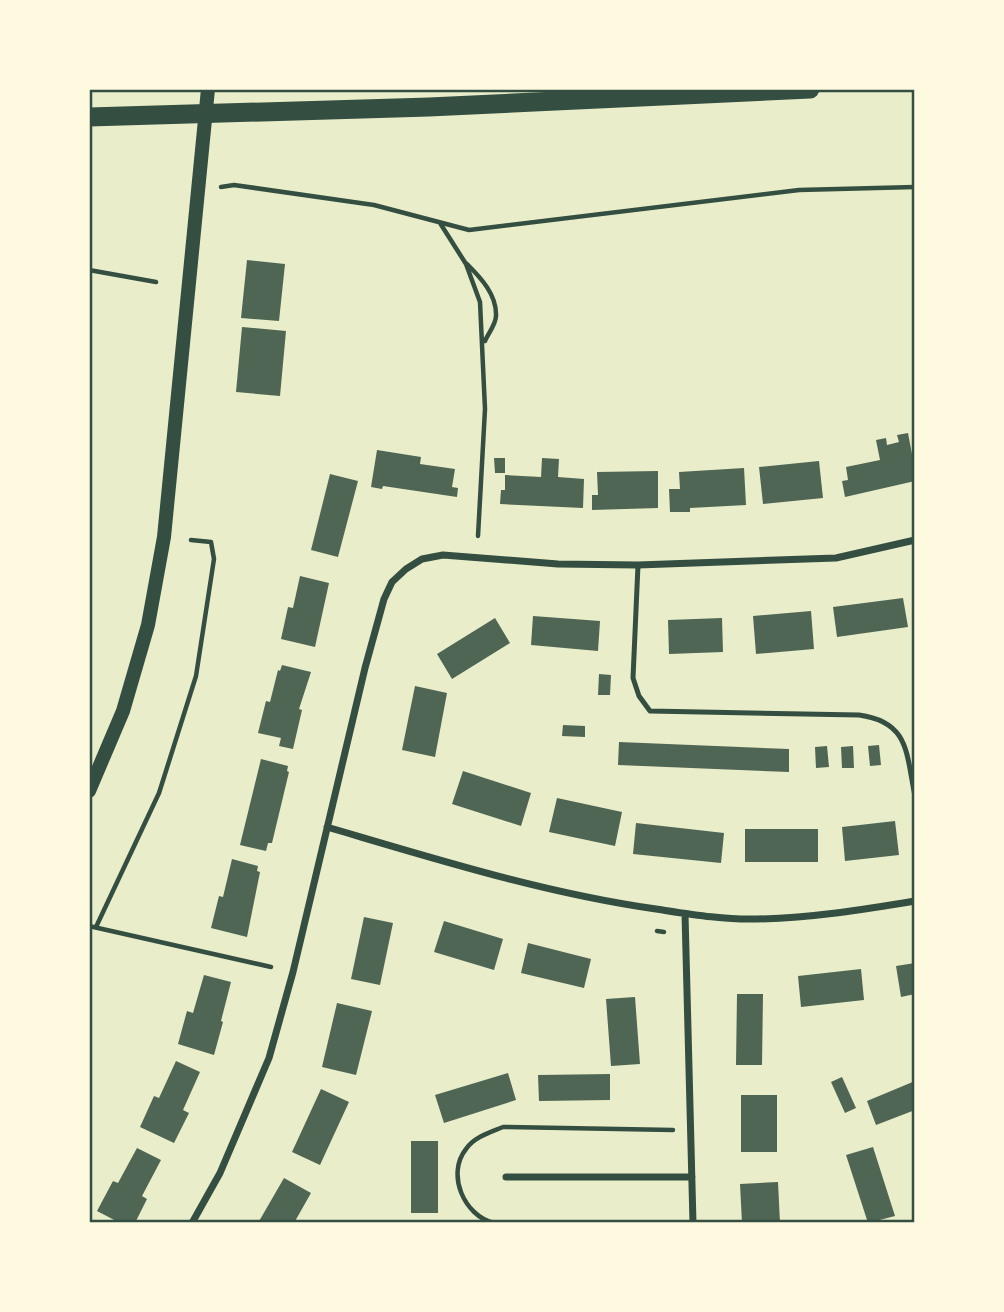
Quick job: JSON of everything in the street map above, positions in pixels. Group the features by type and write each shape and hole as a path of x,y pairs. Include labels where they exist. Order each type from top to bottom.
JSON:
{"highway":[{"path":"89,117 429,107 810,89"}],"main road":[{"path":"89,791 123,711 148,625 165,530 208,89"}],"street":[{"path":"192,1223 220,1173 269,1058 293,972 365,668 384,599 392,582 422,559 443,555 558,564 638,565 836,558 915,540"},
{"path":"327,827 483,873 601,902 685,914 755,920 829,915 915,901"},
{"path":"685,914 693,1223"},
{"path":"506,1177 692,1177"}],"lane":[{"path":"638,565 633,678 639,696 650,710 859,715 877,718 893,726 902,738 915,796"}],"path":[{"path":"220,187 234,186 374,205 469,230 799,190 915,187"},
{"path":"440,222 466,264 480,302 485,409 478,536"},
{"path":"466,264 484,281 493,298 496,317 484,344"},
{"path":"89,270 156,282"},
{"path":"191,540 211,542 214,559 196,676 159,793 92,927 271,967"},
{"path":"657,932 664,932"},
{"path":"494,1223 466,1205 456,1174 465,1149 485,1134 503,1127 678,1130"}],"building":[{"path":"247,260 285,264 279,321 241,318"},
{"path":"242,327 286,331 280,396 236,392"},
{"path":"908,433 912,454 915,453 915,481 845,497 842,481 848,480 846,467 880,460 876,440 886,438 887,445 899,442 897,435"},
{"path":"377,450 421,457 420,464 455,469 452,487 458,488 457,497 383,486 382,489 371,487"},
{"path":"494,458 505,458 505,473 495,473"},
{"path":"542,458 559,459 558,477 584,479 583,508 500,504 501,490 505,490 505,475 541,477"},
{"path":"819,461 823,498 763,504 759,467"},
{"path":"744,468 746,505 690,508 690,512 670,512 669,489 680,489 679,472"},
{"path":"658,471 658,508 592,510 592,495 598,495 597,472"},
{"path":"330,474 358,481 338,557 311,550"},
{"path":"300,576 329,583 315,647 281,639 288,607 293,608"},
{"path":"903,598 908,627 837,637 833,607"},
{"path":"811,611 814,649 756,654 753,616"},
{"path":"533,616 600,621 598,651 531,645"},
{"path":"495,618 510,643 452,679 437,654"},
{"path":"722,618 723,652 669,654 668,620"},
{"path":"282,665 311,672 299,709 302,710 293,749 279,746 281,738 258,733 266,701 270,702 278,670 280,671"},
{"path":"599,674 611,675 610,695 598,695"},
{"path":"415,686 447,693 435,757 402,750"},
{"path":"563,725 585,726 585,737 562,736"},
{"path":"619,742 789,749 789,772 618,765"},
{"path":"879,745 881,765 870,766 868,746"},
{"path":"827,746 829,767 816,768 815,747"},
{"path":"853,746 854,768 842,768 841,747"},
{"path":"261,759 288,766 289,772 272,843 268,843 266,851 240,845"},
{"path":"463,771 531,793 521,826 452,804"},
{"path":"557,798 622,812 615,846 549,832"},
{"path":"895,821 899,855 845,861 842,827"},
{"path":"636,823 724,833 721,863 633,854"},
{"path":"745,829 818,829 818,862 745,862"},
{"path":"232,859 258,866 257,871 260,872 247,937 211,928 219,896 223,897"},
{"path":"364,917 393,923 380,985 351,979"},
{"path":"444,921 503,939 494,970 434,952"},
{"path":"528,943 591,959 584,988 521,973"},
{"path":"915,963 915,994 901,997 896,966"},
{"path":"861,969 864,1000 801,1007 798,976"},
{"path":"204,975 231,982 214,1055 178,1044 187,1011 193,1013"},
{"path":"737,994 763,994 762,1065 736,1065"},
{"path":"635,997 640,1064 611,1066 606,999"},
{"path":"337,1003 372,1011 356,1075 322,1067"},
{"path":"176,1061 200,1072 183,1110 189,1113 174,1143 140,1127 154,1096 159,1098"},
{"path":"508,1073 516,1100 444,1123 435,1095"},
{"path":"610,1074 610,1100 539,1101 538,1075"},
{"path":"842,1077 856,1108 845,1113 831,1082"},
{"path":"915,1081 915,1110 876,1125 867,1101"},
{"path":"321,1089 349,1102 320,1165 292,1152"},
{"path":"741,1095 777,1095 777,1152 741,1152"},
{"path":"411,1141 438,1141 438,1213 411,1213"},
{"path":"873,1147 895,1216 868,1223 846,1155"},
{"path":"137,1148 161,1160 142,1196 147,1199 135,1223 120,1223 97,1211 113,1181 118,1183"},
{"path":"284,1178 311,1193 294,1223 258,1223"},
{"path":"778,1182 780,1223 742,1223 740,1184"}]}
